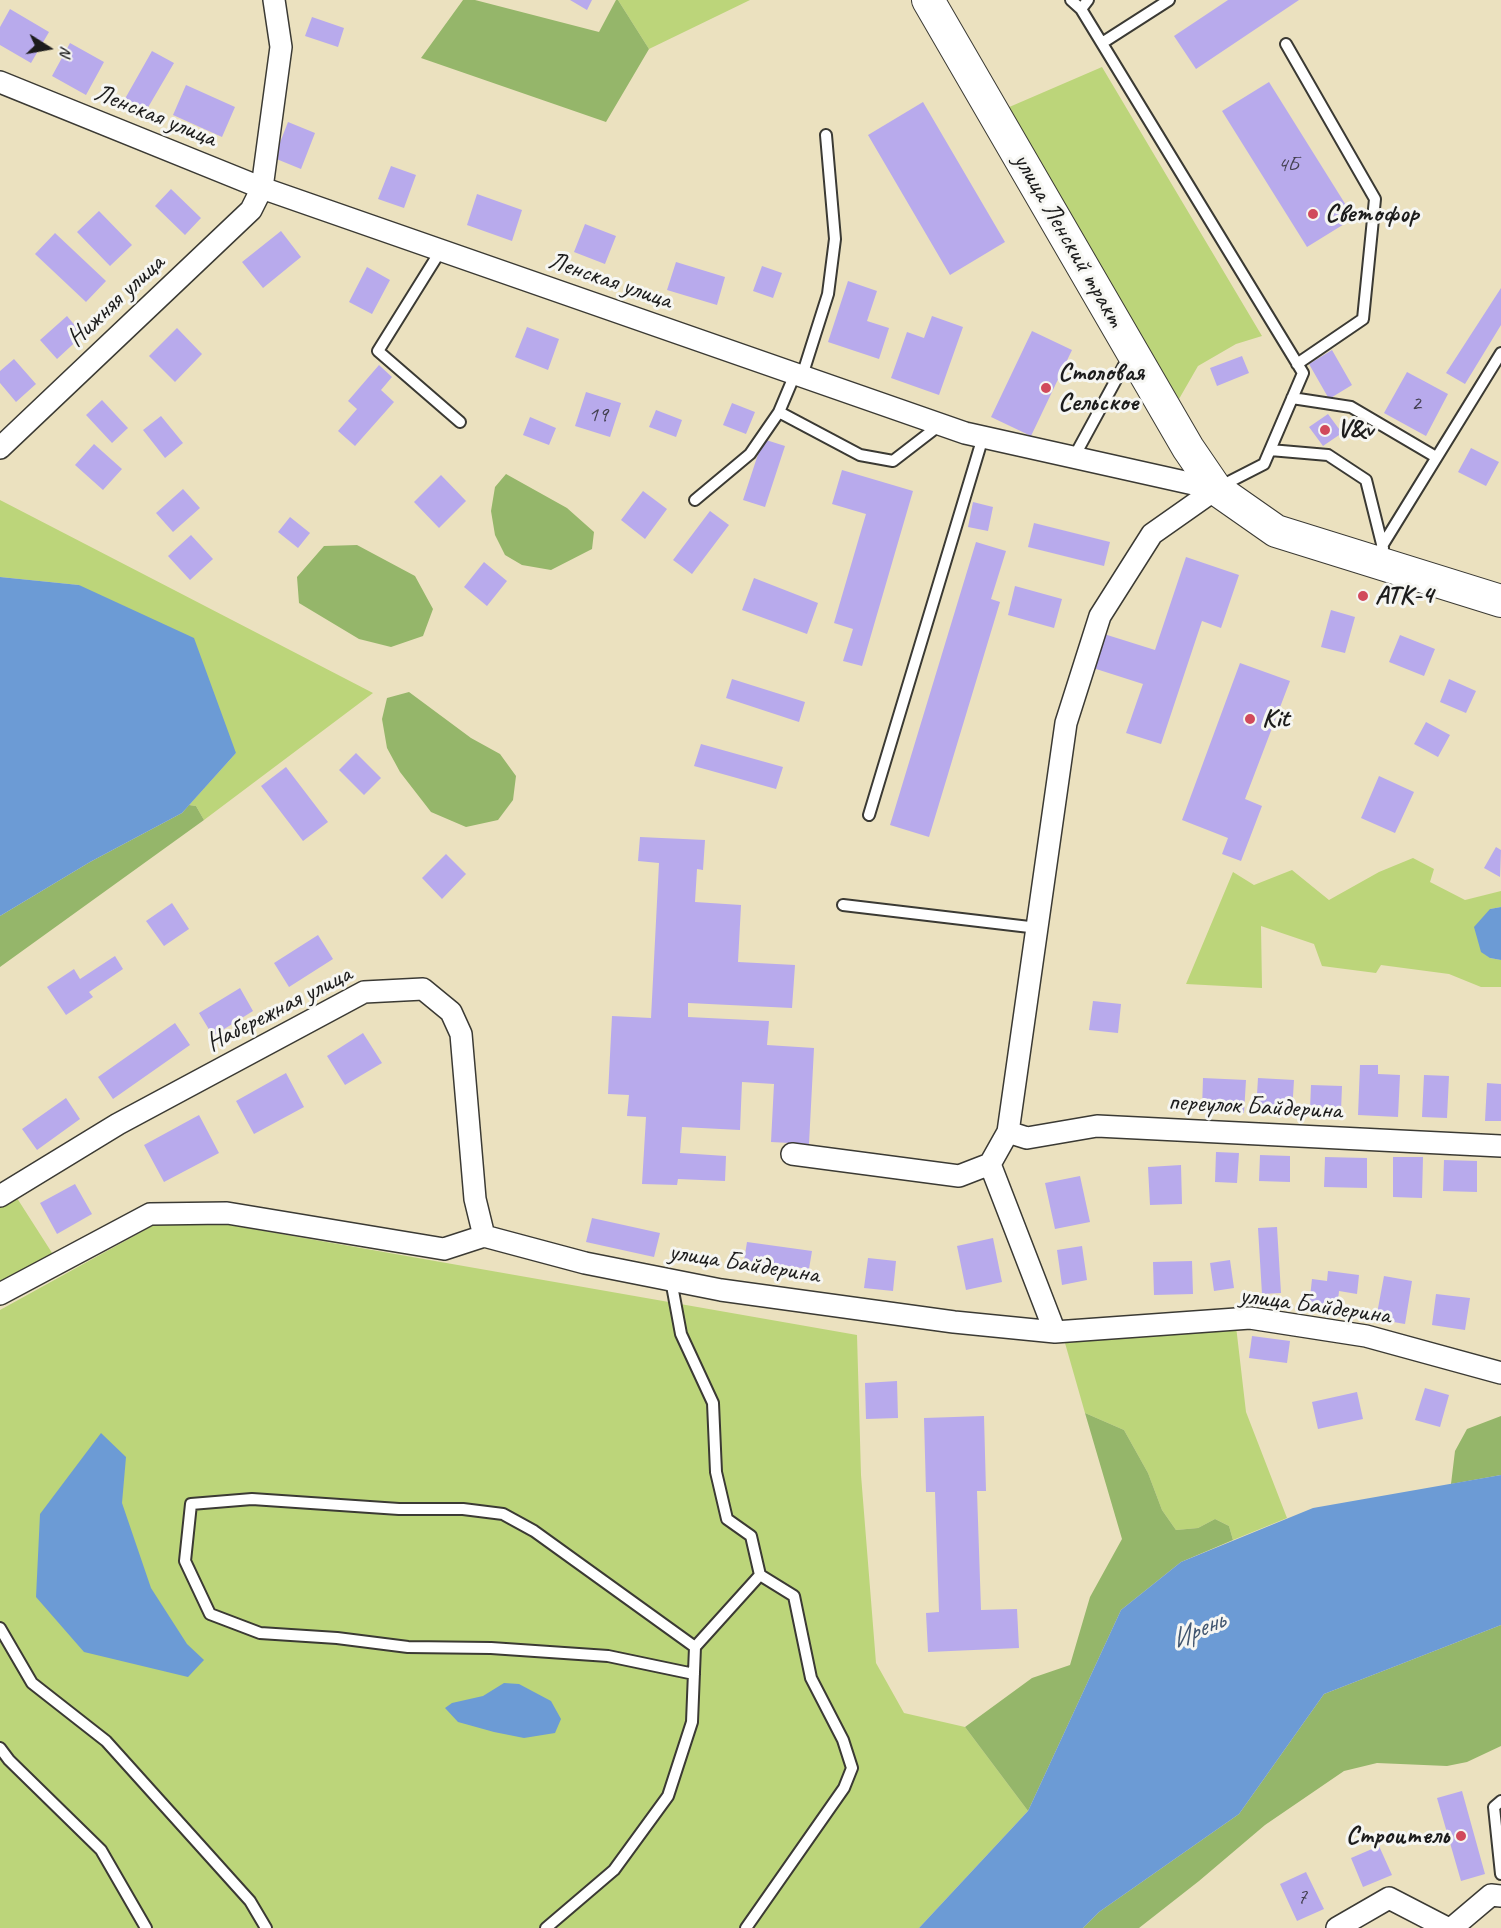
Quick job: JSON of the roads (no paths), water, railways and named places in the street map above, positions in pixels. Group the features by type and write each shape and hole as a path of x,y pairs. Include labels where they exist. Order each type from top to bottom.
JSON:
{"main road":[{"name":"улица Ленский тракт","path":"929,2 1215,489 1276,531 1385,556 1501,601"}],"street":[{"path":"262,188 281,47 274,0"},
{"name":"Ленская улица","path":"0,82 262,188 941,424 983,437 1215,489"},
{"name":"Нижняя улица","path":"0,448 251,210 262,188"},
{"path":"792,1154 959,1176 990,1164 1008,1132 1066,723 1100,616 1152,534 1215,489"},
{"name":"Набережная улица","path":"0,1196 118,1124 364,992 423,989 451,1012 460,1034 475,1199 484,1236"},
{"name":"переулок Байдерина","path":"1008,1132 1027,1138 1097,1126 1501,1146"},
{"path":"990,1164 1055,1332"},
{"path":"0,1294 150,1214 226,1213 444,1249 484,1236"},
{"name":"улица Байдерина","path":"484,1236 585,1263 721,1290 954,1322 1055,1332 1250,1318 1366,1336 1501,1373"},
{"path":"1452,1928 1491,1895 1501,1896"},
{"path":"1337,1928 1389,1898 1447,1928"}],"lane":[{"path":"1071,0 1085,4 1102,43 1303,373 1264,464 1215,489"},
{"path":"1102,43 1168,0"},
{"path":"1286,44 1375,199 1363,319 1297,364"},
{"path":"695,500 750,454 779,412 799,375 828,294 836,239 826,135"},
{"path":"441,250 378,351 460,422"},
{"path":"1074,457 1132,351"},
{"path":"1385,556 1436,458 1501,353"},
{"path":"1292,398 1351,407 1436,458"},
{"path":"779,412 860,455 893,461 941,424"},
{"path":"869,815 983,437"},
{"path":"1270,450 1328,455 1366,480 1385,556"},
{"path":"843,905 1038,928"},
{"path":"671,1280 681,1334 713,1403 716,1472 728,1519 751,1536 760,1575 794,1596 811,1678 843,1740 852,1768 844,1788 746,1928"},
{"path":"694,1674 608,1656 491,1648 408,1647 337,1638 260,1633 210,1614 185,1561 191,1504 252,1499 399,1509 463,1509 503,1515 534,1531 695,1647"},
{"path":"546,1928 614,1870 668,1796 692,1722 695,1647 760,1575"},
{"path":"0,1628 32,1683 106,1741 149,1792 250,1901 266,1928"},
{"path":"0,1748 9,1760 101,1850 146,1928"},
{"path":"1501,1801 1494,1807 1501,1874"}],"water":[{"path":"0,577 79,585 194,638 236,753 182,813 90,862 0,916"},
{"path":"1501,907 1501,960 1490,958 1481,952 1474,927 1490,909"},
{"path":"101,1433 126,1457 122,1503 151,1588 187,1644 204,1660 188,1677 84,1652 36,1597 40,1514"},
{"name":"Ирень","path":"1501,1475 1501,1625 1324,1694 1239,1814 1099,1912 1083,1928 919,1928 1028,1811 1121,1610 1181,1562 1313,1508"},
{"path":"504,1683 519,1684 551,1701 561,1719 555,1733 524,1738 494,1732 458,1722 445,1708 452,1703 483,1696"}],"place":[{"name":"Светофор","path":"1313,214"},
{"name":"Столовая Сельское","path":"1046,388"},
{"name":"V&v","path":"1325,430"},
{"name":"АТК-4","path":"1363,596"},
{"name":"Kit","path":"1250,719"},
{"name":"Строитель","path":"1461,1836"}]}
